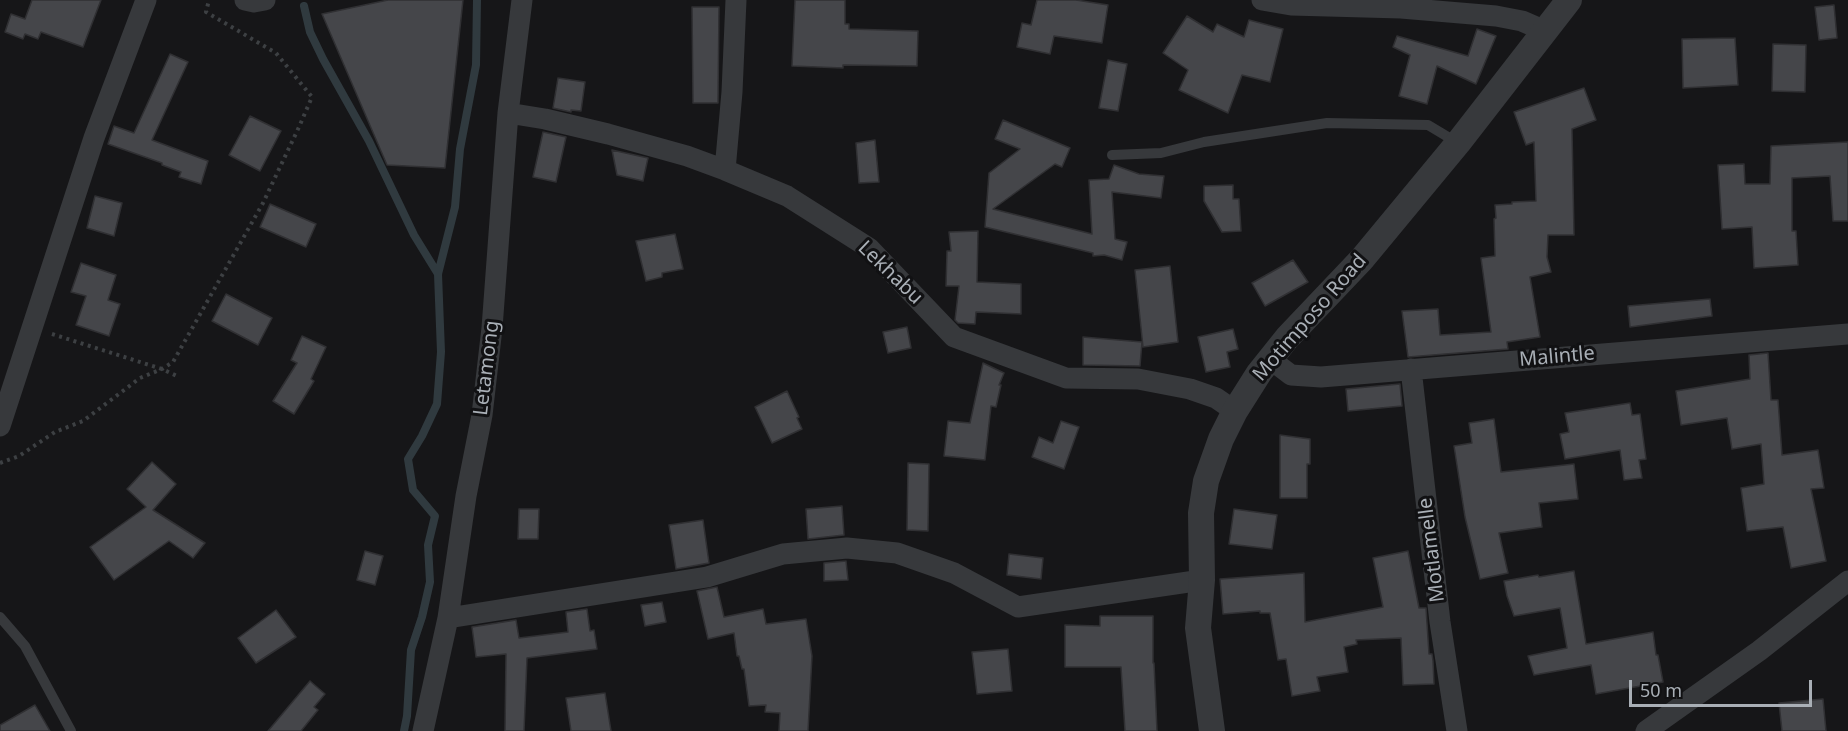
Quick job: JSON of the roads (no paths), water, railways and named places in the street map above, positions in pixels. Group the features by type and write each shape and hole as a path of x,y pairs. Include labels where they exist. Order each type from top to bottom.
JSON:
{"street":[{"path":"0,426 94,138 146,0"},
{"path":"245,0 254,2 265,0"},
{"name":"Letamong","path":"423,731 448,618 466,496 482,415 492,328 508,113 522,0"},
{"path":"725,170 732,92 736,0"},
{"path":"1262,0 1291,5 1401,8 1496,16 1522,21 1545,31"},
{"name":"Motimposo Road","path":"1212,731 1198,628 1202,580 1202,513 1206,481 1221,439 1235,411 1270,359 1362,259 1458,143 1569,0"},
{"name":"Lekhabu","path":"508,113 608,134 687,156 787,196 869,248 954,337 1066,378 1149,381 1216,398 1235,411"},
{"name":"Malintle","path":"1270,359 1291,375 1321,377 1848,334"},
{"name":"Motlamelle","path":"1411,369 1440,622 1457,731"},
{"path":"448,618 707,577 783,554 847,548 897,553 954,573 1018,607 1202,580"},
{"path":"1646,731 1668,723 1848,581"}],"lane":[{"path":"1112,155 1161,153 1204,142 1327,123 1428,125 1458,143"},
{"path":"0,617 25,646 71,731"}],"waterway":[{"path":"404,731 411,650 430,582 428,545 435,516 413,490 408,459 437,404 441,352 438,274 455,207 460,149 476,65 477,0"},
{"path":"304,6 310,32 323,59 369,141 414,235 438,274"}]}
